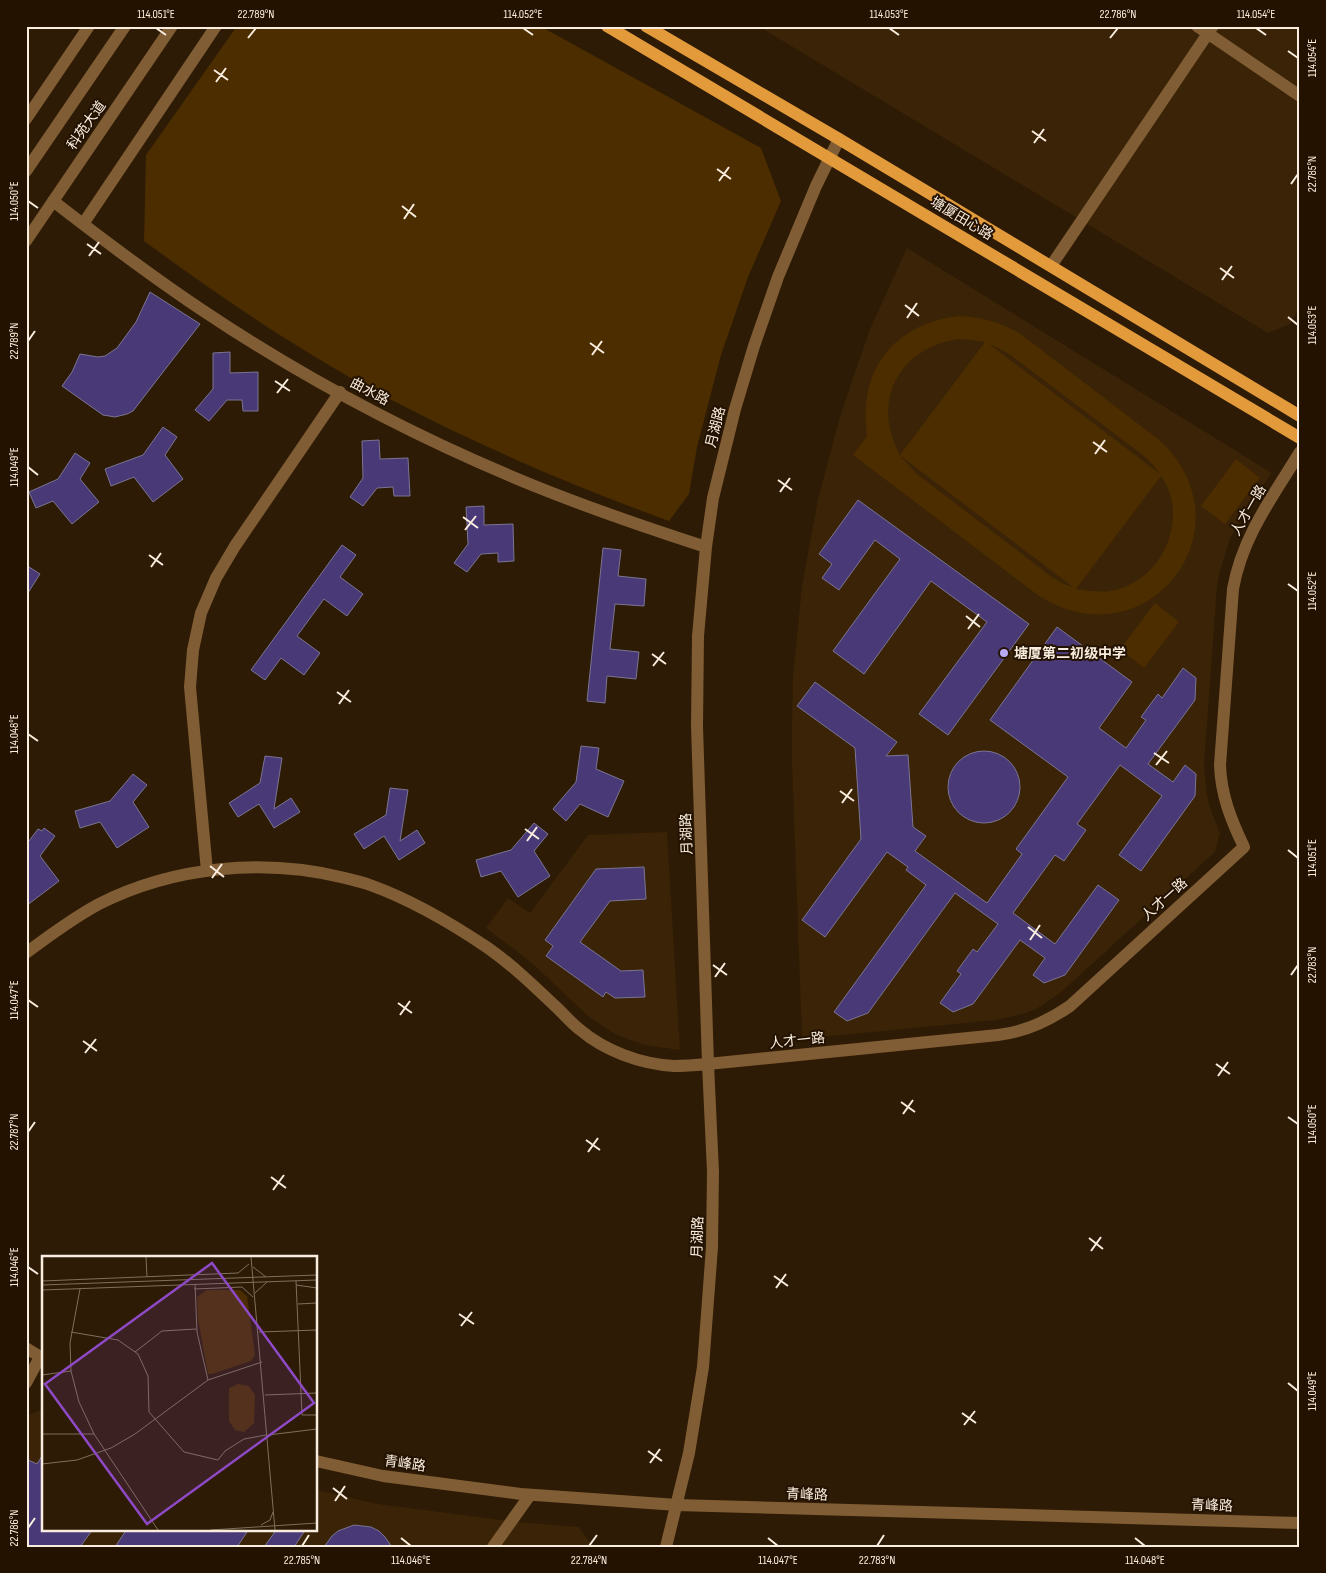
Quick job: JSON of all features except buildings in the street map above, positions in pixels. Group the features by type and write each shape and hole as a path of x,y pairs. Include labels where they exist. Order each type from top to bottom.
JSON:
{"main road":[{"name":"塘厦田心路","path":"607,26 1300,438"},
{"name":"塘厦田心路","path":"646,26 839,139 1300,416"}],"street":[{"path":"26,119 89,26"},
{"name":"科苑大道","path":"26,171 125,26"},
{"name":"科苑大道","path":"26,241 172,26"},
{"path":"82,224 216,26"},
{"path":"1197,26 1211,30 1300,96"},
{"path":"1051,266 1211,30"},
{"name":"月湖路","path":"666,1547 689,1453 703,1367 712,1247 713,1172 697,726 698,636 706,547 713,498 735,409 754,346 778,277 829,157 839,139"},
{"name":"曲水路","path":"53,201 152,275 203,310 270,353 340,392 418,433 531,484 613,516 706,547"},
{"path":"207,871 190,687 193,650 201,613 216,578 235,546 340,392"},
{"name":"人才一路","path":"708,1064 998,1035 1028,1029 1043,1023 1070,1006 1244,847 1226,806 1220,779 1233,589 1239,560 1252,531 1300,452"},
{"path":"26,953 60,927 100,904 142,886 187,874 232,868 278,867 324,873 369,884 411,902 451,924 488,948 523,976 580,1030 608,1048 640,1060 674,1066 708,1064"},
{"path":"26,1348 42,1358 26,1383"},
{"name":"青峰路","path":"318,1461 383,1476 530,1495 677,1505 1300,1523"},
{"path":"493,1547 530,1495"}],"shaded area":[{"path":"237,26 540,26 761,148 781,201 748,277 721,355 697,447 689,494 669,521 523,463 382,395 320,360 260,322 144,241 146,155"},
{"path":"758,26 1300,26 1300,308 1290,324 1268,333"},
{"name":"塘厦第二初级中学","path":"907,248 1272,473 1247,508 1230,539 1217,587 1204,765 1207,796 1220,833 1215,852 1059,994 1036,1009 996,1020 802,1039 792,720 793,675 802,586 818,499 841,413 870,329"},
{"path":"958,316 976,318 992,321 1022,335 1158,439 1185,473 1195,510 1192,545 1176,576 1150,599 1118,613 1080,613 1039,596 853,455 867,436 866,412 868,391 874,371 884,355 898,341 915,329 935,321","holes":["959,339 985,342 900,455 892,435 888,415 890,397 896,380 906,365 921,353 938,344","988,343 1009,354 1144,456 1160,474","901,457 1073,587 1052,577 917,474","1161,476 1169,492 1173,510 1172,527 1167,544 1158,560 1147,573 1132,584 1115,590 1100,592 1076,589"]},
{"path":"1236,459 1260,478 1225,524 1201,506"},
{"path":"1155,603 1179,622 1144,668 1120,649"},
{"path":"667,832 680,1050 644,1045 615,1034 589,1017 533,964 486,928 508,898 530,913 588,835"},
{"path":"42,1410 42,1530 318,1530 318,1490 378,1504 518,1522 579,1527 593,1547 26,1547 26,1416"}],"place":[{"name":"塘厦第二初级中学","path":"1004,653"}]}
